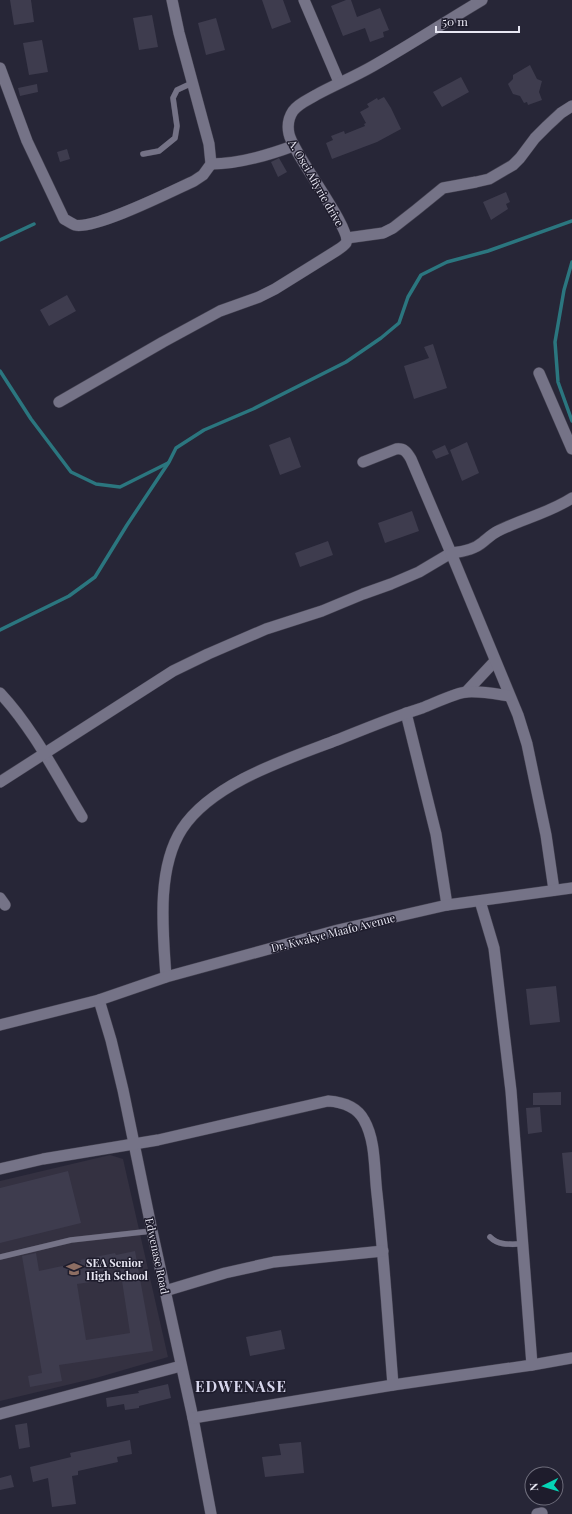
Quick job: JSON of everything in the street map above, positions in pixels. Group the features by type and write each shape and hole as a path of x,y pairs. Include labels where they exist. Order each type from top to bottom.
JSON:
{"street":[{"path":"0,68 27,141 64,219 76,225 94,223 109,219 194,181 204,175 211,164 209,144 192,83 172,0"},
{"path":"304,0 339,82"},
{"name":"A. Osei Afiyrie drive","path":"60,402 163,342 220,311 259,297 274,289 336,251 346,243 346,238 331,207 293,146 288,133 288,120 294,110 301,104 339,82 372,66 481,0"},
{"path":"346,238 383,233 393,228 442,188 476,182 489,178 514,165 535,138 561,113 572,106"},
{"path":"211,164 227,164 265,156 293,146"},
{"path":"539,373 572,449"},
{"path":"363,462 400,448 404,450 411,459 518,715 527,744 546,835 554,890"},
{"path":"0,782 167,675 208,654 266,629 322,610 419,572 451,553 465,551 472,548 482,543 496,532 557,507 572,498"},
{"path":"466,692 495,661"},
{"path":"166,977 163,918 164,891 169,856 176,840 190,817 210,800 260,770 285,759 466,692 509,696"},
{"path":"0,693 12,706 44,753 82,817"},
{"path":"406,713 436,834 447,905"},
{"name":"Dr. Kwakye Maafo Avenue","path":"0,1025 99,1000 166,977 313,936 447,905 572,888"},
{"path":"480,901 494,948 511,1091 532,1365"},
{"name":"Edwenase Road","path":"99,1000 111,1040 134,1144 193,1418 211,1514"},
{"path":"0,1169 43,1159 134,1144 328,1101 336,1101 348,1106 358,1112 363,1118 370,1135 383,1251 393,1385"},
{"path":"165,1291 225,1273 274,1262 383,1251"},
{"path":"193,1418 393,1385 572,1358"},
{"path":"0,1414 181,1366"},
{"path":"537,1514 542,1514"}],"lane":[{"path":"143,154 159,151 175,138 177,126 173,98 177,90 192,83"},
{"path":"0,1257 71,1240 152,1231"},
{"path":"490,1237 495,1242 501,1244 523,1244"}],"shaded area":[{"name":"SEA Senior High School","path":"110,1155 123,1159 168,1357 96,1378 0,1401 0,1181"}],"building":[{"path":"10,0 31,0 34,22 14,25"},
{"path":"262,0 283,0 291,22 272,29"},
{"path":"346,0 351,0 357,17 380,8 389,30 383,32 384,37 370,42 365,28 343,36 331,6"},
{"path":"152,15 158,47 139,50 133,18"},
{"path":"216,18 225,50 206,55 198,23"},
{"path":"42,40 48,72 29,75 23,43"},
{"path":"530,65 537,79 542,81 539,92 542,100 528,105 527,102 524,103 520,96 513,94 508,84 513,79 513,75"},
{"path":"461,77 469,92 442,107 433,92"},
{"path":"37,84 38,92 20,96 18,88"},
{"path":"384,97 401,129 377,142 332,159 326,143 333,140 331,136 344,131 345,134 365,126 364,124 366,123 360,112 369,107 367,104 377,98 378,100"},
{"path":"67,149 70,159 60,162 57,152"},
{"path":"279,158 287,172 278,177 271,162"},
{"path":"506,192 510,202 506,204 508,209 491,220 483,202"},
{"path":"67,295 76,311 49,326 40,310"},
{"path":"433,344 447,388 414,399 404,366 429,358 424,347"},
{"path":"290,437 301,467 280,475 269,445"},
{"path":"467,442 479,473 462,481 450,450"},
{"path":"445,445 449,454 436,459 432,451"},
{"path":"412,511 419,531 385,543 378,523"},
{"path":"328,541 333,555 300,567 295,553"},
{"path":"556,986 560,1022 530,1025 526,989"},
{"path":"561,1092 561,1105 533,1105 533,1093"},
{"path":"540,1107 542,1132 528,1134 526,1108"},
{"path":"572,1152 572,1193 566,1193 562,1153"},
{"path":"68,1171 81,1223 0,1243 0,1188"},
{"path":"135,1251 153,1351 59,1365 62,1381 30,1387 28,1376 42,1373 22,1256 36,1253 39,1271 81,1262 80,1260 115,1253 116,1255","holes":["120,1268 130,1333 86,1340 77,1284 91,1282 90,1273"]},
{"path":"281,1330 285,1349 250,1356 246,1337"},
{"path":"168,1384 171,1398 139,1406 139,1408 125,1410 124,1404 107,1407 106,1398 139,1393 138,1391"},
{"path":"27,1423 30,1447 19,1449 15,1425"},
{"path":"130,1440 132,1454 117,1457 118,1462 78,1471 78,1475 72,1476 76,1504 52,1507 48,1478 33,1482 30,1467 71,1457 70,1453"},
{"path":"301,1442 304,1473 265,1477 262,1457 281,1455 279,1444"},
{"path":"11,1475 14,1487 0,1490 0,1478"}],"waterway":[{"path":"0,630 69,596 95,577 127,525 169,462 176,448 204,430 253,409 346,362 381,338 399,323 408,297 421,275 447,262 488,251 572,221"},
{"path":"0,240 34,224"},
{"path":"572,262 564,290 555,342 558,382 572,421"},
{"path":"0,371 31,419 71,472 96,484 120,487 168,463"}],"place":[{"name":"SEA Senior High School","path":"74,1269"}],"district":[{"name":"EDWENASE","path":"241,1387"}]}
